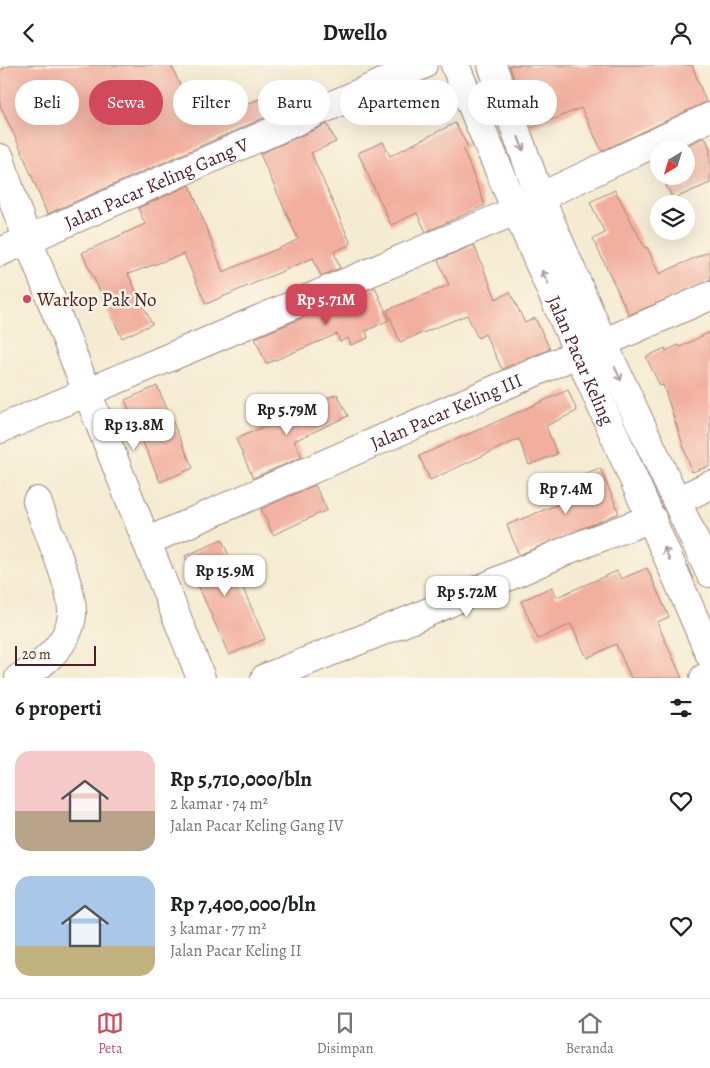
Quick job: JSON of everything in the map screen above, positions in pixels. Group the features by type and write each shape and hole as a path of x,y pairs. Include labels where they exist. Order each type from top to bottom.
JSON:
{"street":[{"name":"Jalan Pacar Keling Gang V","path":"0,251 423,65"},
{"name":"Jalan Pacar Keling","path":"455,65 515,211 677,501 710,573"},
{"name":"Jalan Pacar Keling","path":"492,65 652,518 698,593 710,655"},
{"path":"540,197 710,117"},
{"path":"0,158 28,238 87,392 201,678"},
{"path":"0,429 515,211"},
{"name":"Jalan Pacar Keling III","path":"148,541 710,296"},
{"path":"677,501 710,485"},
{"path":"19,678 29,673 54,651 65,634 72,617 69,593 36,501"},
{"path":"265,678 415,618 570,549 652,518"},
{"path":"704,678 710,676"}],"building":[{"path":"12,65 171,65 178,80 173,80 173,125 248,125 248,104 258,100 258,121 47,214 22,152 0,105 0,70"},
{"path":"509,65 692,65 706,102 602,151 581,108 557,118 557,80 514,80"},
{"path":"328,125 336,142 311,153 351,244 334,252 340,268 321,276 313,258 206,304 184,254 128,274 152,324 122,338 82,253 145,224 138,208 190,185 223,272 298,239 260,154"},
{"path":"451,125 456,125 468,147 463,149 485,205 426,232 417,213 391,225 358,153 383,142 390,156"},
{"path":"705,137 710,148 710,183 682,195 671,195 666,185 695,185 695,142"},
{"path":"615,190 645,248 647,247 659,274 710,251 710,281 629,315 593,239 605,233 590,202"},
{"path":"474,245 496,299 510,292 525,323 535,318 550,349 502,369 485,334 478,338 467,315 400,342 387,310 449,285 438,260"},
{"path":"375,287 389,320 366,331 368,338 351,345 348,338 340,342 337,334 266,364 255,338"},
{"path":"710,332 710,466 692,472 663,385 660,386 646,357 665,348 666,351 678,345 680,347"},
{"path":"157,386 193,468 160,482 125,400"},
{"path":"568,390 577,411 546,426 557,454 529,465 519,439 430,480 419,456"},
{"path":"337,394 348,416 294,441 302,457 253,478 236,439"},
{"path":"600,468 619,513 519,555 507,525 581,495 574,478"},
{"path":"315,485 327,510 273,535 261,509"},
{"path":"222,540 265,639 229,655 185,556"},
{"path":"647,568 669,617 657,622 682,678 631,678 616,644 587,658 571,624 538,639 521,601 552,587 557,597 617,571 621,579"}],"place":[{"name":"Warkop Pak No","path":"27,299"}]}
